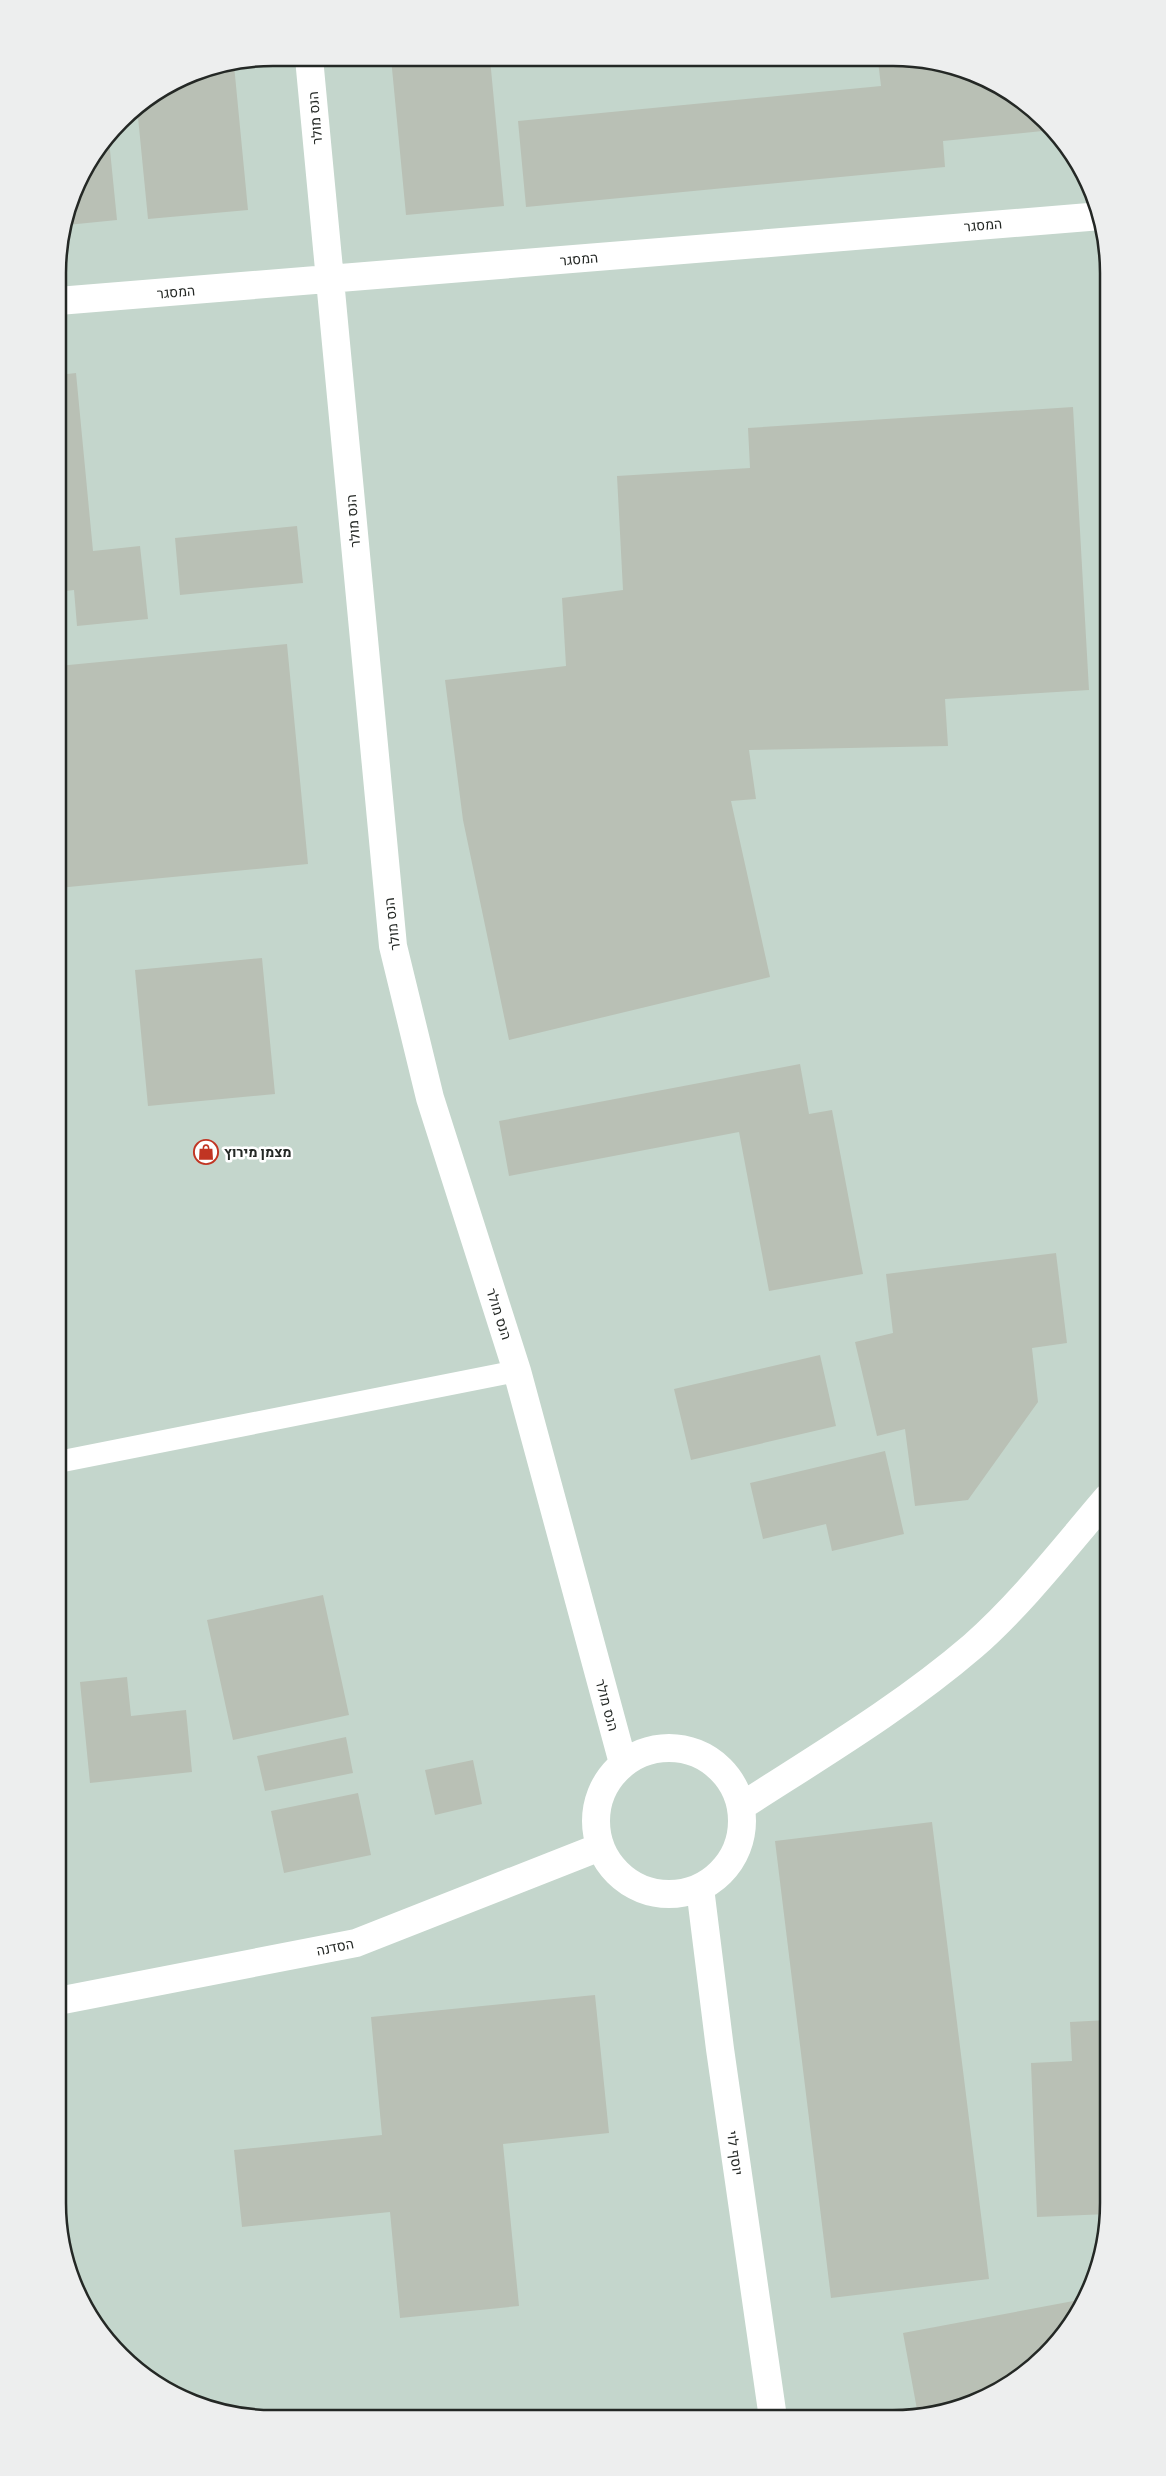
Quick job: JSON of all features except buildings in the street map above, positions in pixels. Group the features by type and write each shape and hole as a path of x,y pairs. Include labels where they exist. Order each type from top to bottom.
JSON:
{"street":[{"name":"הנס מולר","path":"310,66 393,946 430,1098 517,1371 623,1763"},
{"name":"המסגר","path":"66,300 1092,217"},
{"path":"742,1806 908,1698 974,1645 1019,1600 1100,1507"},
{"path":"668,1747 693,1751 716,1763 733,1782 742,1806 744,1828 737,1852 722,1873 700,1888 675,1895 657,1894 633,1885 613,1869 600,1846 596,1832 597,1806 606,1782 623,1763 646,1751 668,1747"},
{"name":"הסדנה","path":"66,1999 356,1943 600,1846"},
{"name":"יוסף לוי","path":"700,1888 720,2049 772,2410"}],"lane":[{"path":"66,1460 517,1371"}],"shaded area":[{"path":"893,66 933,70 959,77 996,94 1019,109 1039,127 1065,158 1084,194 1093,219 1100,273 1100,2203 1096,2243 1089,2269 1072,2306 1057,2329 1039,2349 1008,2375 972,2394 947,2403 893,2410 273,2410 233,2406 207,2399 170,2382 147,2367 127,2349 101,2318 82,2282 73,2257 66,2203 66,273 68,246 73,219 82,194 101,158 127,127 158,101 194,82 219,73 259,67"}],"place":[{"name":"מצמן מירוץ","path":"206,1152"}]}
